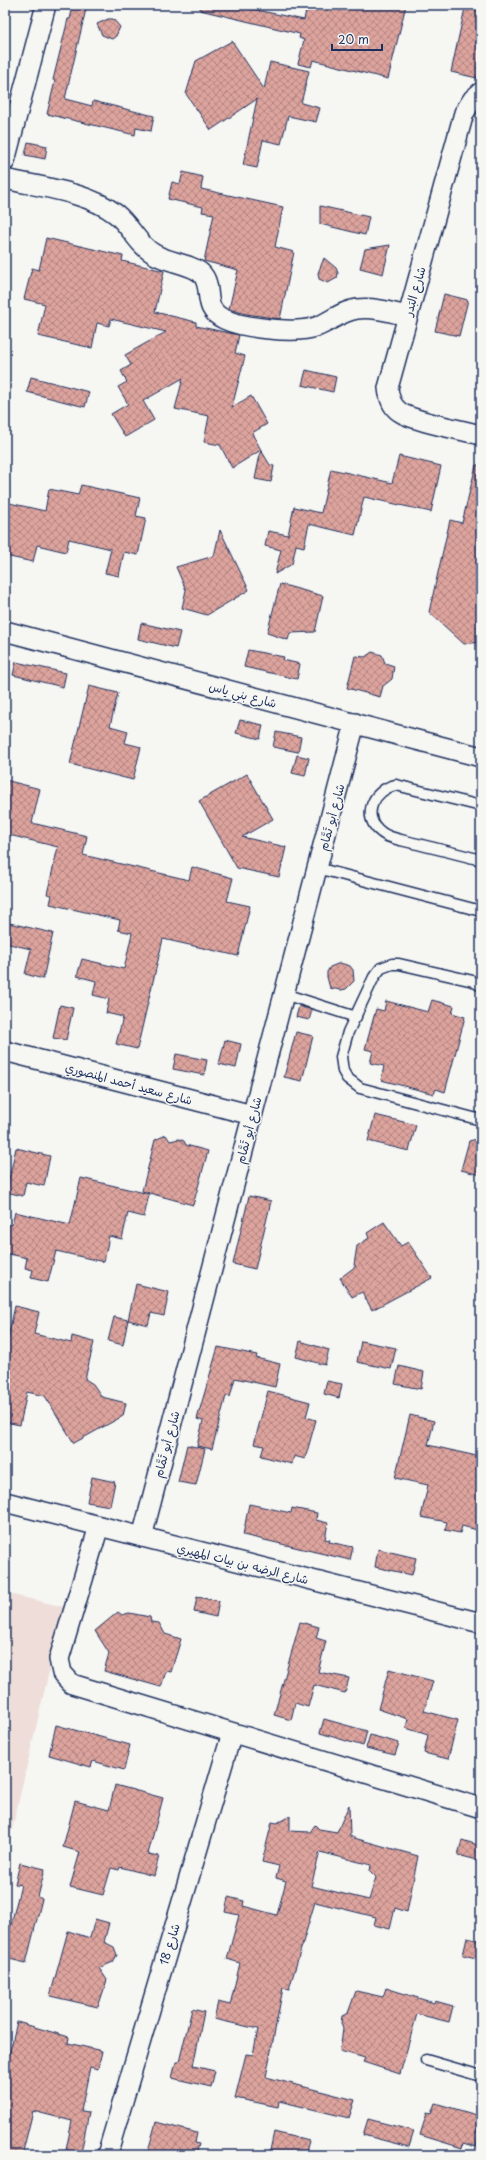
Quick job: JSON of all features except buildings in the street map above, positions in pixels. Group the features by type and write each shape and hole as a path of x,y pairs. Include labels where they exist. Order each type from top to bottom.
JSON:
{"street":[{"path":"5,161 46,5"},
{"name":"شارع البَدر","path":"481,92 473,98 464,113 389,381 389,396 391,402 395,408 405,416 481,435"},
{"path":"5,179 86,198 109,209 126,224 142,245 152,253 163,259 195,269 201,273 206,284 210,306 213,312 224,320 291,332 316,327 336,316 357,309 379,310 407,316"},
{"name":"شارع بني ياس","path":"5,631 481,757"},
{"name":"شارع أبو تَمَّام","path":"142,1537 355,724"},
{"name":"شارع سعيد أحمد المنصوري","path":"5,1051 252,1115"},
{"name":"شارع الرضه بن بيات المهيري","path":"5,1502 481,1623"},
{"path":"99,1526 59,1659 62,1673 72,1684 481,1808"},
{"name":"شارع 18","path":"106,2155 232,1733"}],"lane":[{"path":"481,806 396,785 381,790 372,803 371,811 375,827 388,836 481,860"},
{"path":"317,868 481,911"},
{"path":"481,986 467,980 392,964 385,965 377,972 348,1032 341,1057 343,1071 353,1084 360,1088 481,1120"},
{"path":"284,994 356,1017"},
{"path":"426,2060 481,2076"}],"shaded area":[{"path":"5,1593 64,1607 5,1859"}]}
